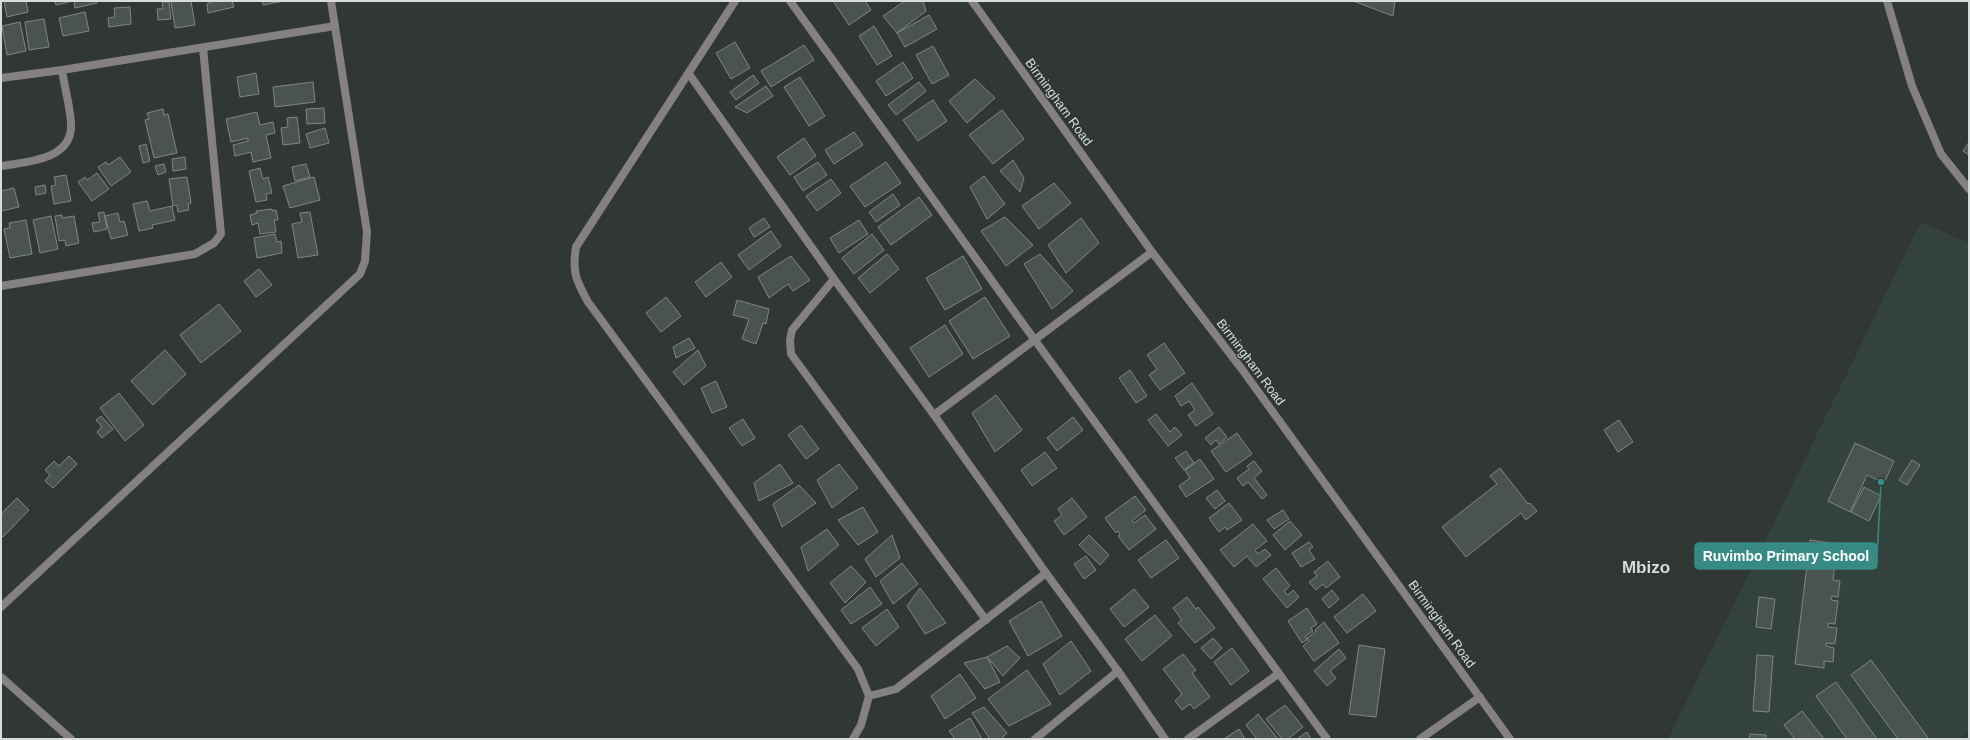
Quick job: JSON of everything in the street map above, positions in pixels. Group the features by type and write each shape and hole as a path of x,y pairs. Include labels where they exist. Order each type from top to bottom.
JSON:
{"street":[{"path":"1,607 360,274 365,261 367,232 331,1"},
{"path":"735,1 576,247 574,261 575,278 588,302 858,669 869,696 861,725 853,739"},
{"path":"790,1 1034,339 1327,739"},
{"name":"Birmingham Road","path":"972,1 1152,252 1241,368 1510,739"},
{"path":"1887,1 1912,86 1941,154 1969,189"},
{"path":"1,78 62,70 335,26"},
{"path":"1,286 195,254 214,243 221,234 203,48"},
{"path":"1,166 42,159 52,155 68,141 71,128 62,70"},
{"path":"689,74 834,279 934,415 1046,573 1118,671 1165,739"},
{"path":"934,415 1152,252"},
{"path":"834,279 792,330 790,340 791,354 986,620"},
{"path":"869,696 896,689 1046,573"},
{"path":"1034,739 1118,671"},
{"path":"1188,739 1278,674"},
{"path":"1,677 71,739"},
{"path":"1420,739 1480,697"}],"shaded area":[{"path":"1921,222 1969,243 1969,732 1960,739 1668,739"}],"building":[{"path":"4,1 26,1 28,12 7,17"},
{"path":"55,1 73,1 56,5"},
{"path":"74,1 96,1 97,3 75,8"},
{"path":"171,1 191,1 195,25 175,28"},
{"path":"214,1 232,1 234,7 208,13 207,4"},
{"path":"262,1 284,1 263,5"},
{"path":"833,1 865,1 871,10 849,25"},
{"path":"905,1 923,1 926,11 897,33 883,16"},
{"path":"1353,1 1395,1 1393,16"},
{"path":"162,2 169,2 171,19 158,20 157,9 163,9"},
{"path":"130,7 131,24 109,27 108,18 115,17 114,8"},
{"path":"85,12 89,31 63,36 59,18"},
{"path":"929,15 937,29 905,47 897,33"},
{"path":"44,19 49,47 29,50 25,22"},
{"path":"20,22 26,51 7,55 2,26"},
{"path":"874,26 892,56 877,65 859,36"},
{"path":"735,42 750,68 731,79 716,53"},
{"path":"804,45 814,60 771,87 761,71"},
{"path":"933,46 949,75 932,84 916,55"},
{"path":"903,62 913,78 886,96 876,81"},
{"path":"256,73 259,94 240,97 237,77"},
{"path":"753,75 759,83 736,100 730,92"},
{"path":"800,77 825,116 809,126 784,87"},
{"path":"975,79 995,98 967,123 949,101"},
{"path":"313,82 315,102 275,107 273,87"},
{"path":"919,82 926,91 896,115 888,105"},
{"path":"766,86 773,96 747,113 735,107"},
{"path":"933,100 947,121 918,141 903,120"},
{"path":"324,108 325,123 307,124 306,109"},
{"path":"163,109 164,115 168,114 177,153 154,158 145,120 149,119 147,113"},
{"path":"1002,110 1024,139 993,164 969,135"},
{"path":"257,112 260,125 273,122 275,133 266,135 271,158 253,162 251,152 235,156 233,145 248,141 248,138 231,142 226,119"},
{"path":"297,117 300,143 283,145 281,128 288,127 287,118"},
{"path":"325,128 329,143 310,148 306,134"},
{"path":"854,132 863,145 834,164 825,150"},
{"path":"804,138 816,156 790,175 777,157"},
{"path":"1969,142 1969,155 1963,151"},
{"path":"146,144 150,161 143,163 139,146"},
{"path":"120,157 131,172 111,186 98,167 106,162 108,165"},
{"path":"185,157 186,169 173,171 172,159"},
{"path":"1013,160 1024,178 1020,192 1000,171"},
{"path":"818,162 827,175 803,191 794,177"},
{"path":"886,162 901,183 865,207 850,186"},
{"path":"164,164 166,172 158,175 155,166"},
{"path":"306,164 310,177 295,181 292,167"},
{"path":"260,168 263,179 268,177 272,193 266,194 267,200 256,202 249,171"},
{"path":"97,173 109,189 92,201 78,182 85,177 87,180"},
{"path":"66,175 71,201 54,204 51,186 56,185 54,177"},
{"path":"984,176 1005,204 987,219 970,187"},
{"path":"187,177 191,203 188,204 189,210 178,212 177,205 173,206 169,179"},
{"path":"314,177 320,200 290,208 283,186"},
{"path":"831,179 841,193 817,211 806,196"},
{"path":"1054,183 1071,203 1039,229 1022,206"},
{"path":"45,185 46,193 36,195 35,187"},
{"path":"14,188 19,207 1,211 1,191"},
{"path":"893,194 900,205 876,222 869,212"},
{"path":"919,197 932,215 891,245 878,227"},
{"path":"147,201 150,211 172,206 175,220 152,225 153,228 139,231 133,204"},
{"path":"272,209 272,211 276,210 278,220 274,220 276,232 260,234 258,223 252,225 250,215 257,213 256,211"},
{"path":"104,212 107,229 94,232 92,223 100,222 98,213"},
{"path":"310,212 318,255 298,258 292,224 302,222 300,213"},
{"path":"118,213 120,222 124,221 128,235 111,239 105,216"},
{"path":"62,215 62,218 74,216 79,243 66,246 65,240 59,241 55,216"},
{"path":"51,216 58,249 40,253 33,220"},
{"path":"1005,217 1033,245 1006,266 981,231"},
{"path":"764,218 770,227 754,237 749,228"},
{"path":"1081,218 1099,243 1066,273 1048,245"},
{"path":"26,220 32,254 10,258 4,229 10,228 9,223"},
{"path":"859,220 868,234 839,253 830,238"},
{"path":"771,231 781,246 749,270 738,255"},
{"path":"275,234 277,242 281,241 282,253 257,258 254,238"},
{"path":"872,234 884,250 854,274 842,258"},
{"path":"887,254 899,269 870,293 858,278"},
{"path":"1040,254 1073,291 1052,309 1024,264"},
{"path":"791,256 810,280 793,291 788,284 769,298 758,277"},
{"path":"963,256 982,289 945,310 926,278"},
{"path":"721,262 732,277 706,297 695,282"},
{"path":"259,269 272,285 256,297 244,281"},
{"path":"666,297 681,316 661,332 646,313"},
{"path":"985,297 1010,336 973,359 949,321"},
{"path":"737,300 769,309 766,324 763,323 756,344 742,339 749,319 733,315"},
{"path":"219,304 241,331 201,363 180,335"},
{"path":"945,325 963,354 929,377 910,348"},
{"path":"689,338 695,348 676,358 673,347"},
{"path":"1164,343 1185,373 1160,390 1149,375 1157,369 1147,355"},
{"path":"165,350 186,374 153,405 131,381"},
{"path":"698,350 706,366 684,385 673,372"},
{"path":"1130,370 1147,396 1136,403 1119,378"},
{"path":"716,381 727,407 712,413 701,388"},
{"path":"1192,383 1213,414 1196,426 1188,415 1195,410 1189,401 1181,406 1175,396"},
{"path":"119,393 144,425 125,441 100,408"},
{"path":"996,395 1022,430 995,452 972,413"},
{"path":"1156,414 1170,432 1175,427 1182,435 1168,446 1148,420"},
{"path":"101,416 113,429 102,438 97,432 102,427 96,420"},
{"path":"1073,417 1083,430 1057,451 1047,438"},
{"path":"743,419 755,438 742,446 729,428"},
{"path":"1619,420 1633,442 1618,452 1604,430"},
{"path":"801,425 819,449 806,459 788,435"},
{"path":"1219,427 1227,437 1219,444 1216,440 1211,445 1205,438"},
{"path":"1237,433 1252,454 1226,472 1211,451"},
{"path":"1855,443 1894,461 1884,483 1867,475 1850,512 1828,501"},
{"path":"1186,451 1194,463 1184,470 1175,458"},
{"path":"1045,452 1057,468 1032,486 1021,470"},
{"path":"69,456 77,464 53,488 45,481 50,475 45,470 54,461 59,466"},
{"path":"1200,459 1214,479 1186,497 1179,486 1190,478 1185,470"},
{"path":"1912,460 1920,465 1907,485 1899,480"},
{"path":"1254,461 1262,471 1254,478 1267,495 1262,499 1248,482 1243,486 1237,478 1249,469 1247,466"},
{"path":"780,464 793,483 759,501 754,483"},
{"path":"839,464 858,488 832,508 817,480"},
{"path":"1500,468 1528,504 1530,503 1537,511 1526,520 1521,513 1466,557 1442,527 1497,484 1490,476"},
{"path":"799,485 816,503 782,527 773,504"},
{"path":"1864,487 1881,496 1869,521 1851,512"},
{"path":"1217,490 1225,501 1215,509 1206,498"},
{"path":"1135,496 1146,510 1132,521 1134,523 1145,515 1156,529 1129,550 1118,536 1120,534 1118,531 1116,533 1105,518"},
{"path":"17,498 29,510 3,537 1,535 1,514"},
{"path":"1072,498 1087,517 1064,535 1054,521 1062,515 1058,509"},
{"path":"1229,503 1242,520 1227,530 1225,527 1219,532 1209,518"},
{"path":"863,507 878,532 858,545 838,520"},
{"path":"1283,510 1289,519 1274,529 1267,520"},
{"path":"1290,521 1302,535 1285,550 1273,535"},
{"path":"1253,524 1267,541 1255,550 1258,554 1265,549 1271,555 1256,567 1247,556 1234,567 1220,550"},
{"path":"827,529 839,545 808,571 801,547"},
{"path":"892,535 900,558 876,577 865,559"},
{"path":"1089,535 1109,555 1100,565 1079,545"},
{"path":"1166,540 1179,558 1151,578 1138,560"},
{"path":"1810,540 1837,544 1833,580 1840,581 1838,597 1832,596 1831,600 1838,601 1835,624 1828,623 1828,627 1837,628 1835,644 1826,643 1826,646 1834,648 1833,662 1824,661 1824,668 1795,664"},
{"path":"1309,542 1313,547 1309,550 1315,559 1301,567 1292,553"},
{"path":"1086,556 1096,570 1084,579 1074,564"},
{"path":"1328,561 1340,577 1326,588 1323,584 1316,590 1309,582 1317,576 1314,572"},
{"path":"902,563 918,584 893,604 880,581"},
{"path":"851,566 866,582 845,603 830,583"},
{"path":"1276,568 1290,586 1284,591 1288,595 1293,590 1299,597 1287,608 1263,579"},
{"path":"870,587 882,604 851,624 841,610"},
{"path":"920,588 946,623 925,634 907,606"},
{"path":"1134,589 1149,607 1124,627 1110,609"},
{"path":"1332,590 1339,599 1329,608 1322,599"},
{"path":"1363,594 1376,611 1347,633 1334,617"},
{"path":"1187,597 1196,609 1198,607 1215,628 1195,643 1178,623 1182,620 1173,608"},
{"path":"1759,597 1775,599 1771,629 1756,627"},
{"path":"1041,601 1062,636 1028,656 1009,621"},
{"path":"1307,608 1317,624 1311,628 1313,631 1305,636 1307,640 1302,643 1288,621"},
{"path":"887,609 899,627 876,646 862,628"},
{"path":"1155,615 1172,636 1142,661 1125,639"},
{"path":"1324,622 1339,643 1314,661 1303,646 1309,641 1307,638"},
{"path":"1213,638 1222,648 1211,659 1201,648"},
{"path":"1071,641 1091,671 1060,695 1043,664"},
{"path":"1359,645 1385,649 1376,717 1349,714"},
{"path":"1007,646 1020,658 1003,676 987,657"},
{"path":"1232,648 1249,671 1231,685 1214,662"},
{"path":"1339,649 1346,658 1330,671 1336,678 1327,686 1314,671"},
{"path":"1183,654 1196,670 1192,673 1210,697 1194,709 1190,704 1182,710 1175,701 1182,694 1163,669"},
{"path":"1757,655 1773,656 1769,712 1753,711"},
{"path":"987,657 1000,682 985,689 964,663"},
{"path":"1871,660 1928,738 1927,739 1898,739 1851,675"},
{"path":"1027,670 1051,704 1009,726 988,699"},
{"path":"960,674 976,698 945,719 931,696"},
{"path":"1836,682 1877,739 1847,739 1816,696"},
{"path":"1285,705 1303,727 1288,739 1282,739 1266,719"},
{"path":"984,707 1007,733 1001,739 990,739 972,713"},
{"path":"1802,711 1824,739 1795,739 1784,725"},
{"path":"1258,714 1278,739 1257,739 1246,725"},
{"path":"970,718 982,739 955,739 949,731"},
{"path":"1239,729 1245,739 1224,739"},
{"path":"1307,732 1311,739 1297,739"},
{"path":"1750,734 1766,735 1766,739 1749,739"}],"place":[{"name":"Ruvimbo Primary School","path":"1881,482"}],"district":[{"name":"Mbizo","path":"1646,567"}]}
